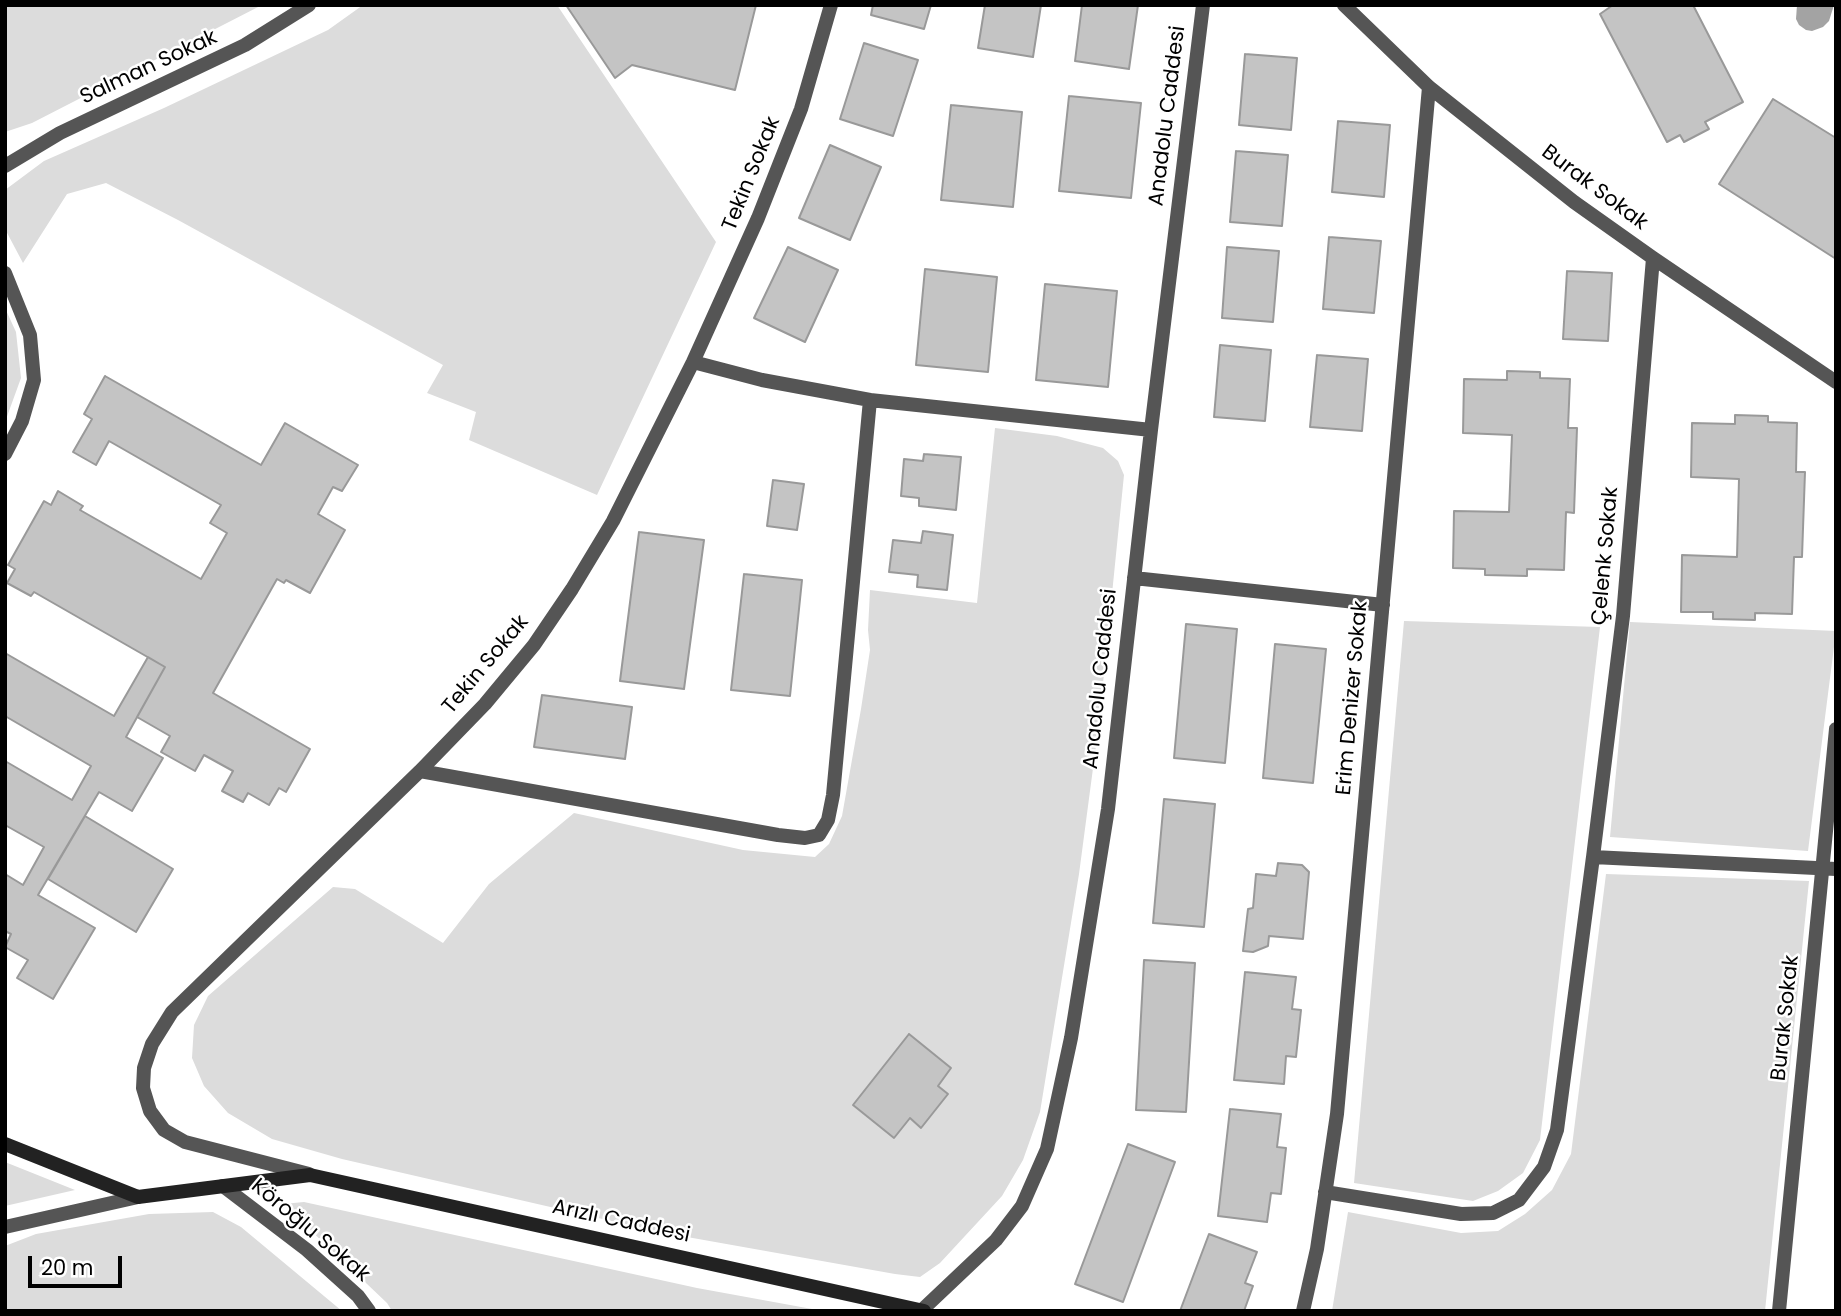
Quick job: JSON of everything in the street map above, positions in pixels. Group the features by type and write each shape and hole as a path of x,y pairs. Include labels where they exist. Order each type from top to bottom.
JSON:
{"street":[{"name":"Salman Sokak","path":"5,166 60,133 246,45 309,5"},
{"name":"Tekin Sokak","path":"310,1175 185,1142 164,1130 150,1111 143,1088 144,1068 152,1044 172,1012 420,771 485,704 534,645 572,589 613,521 693,362 758,218 802,109 831,5"},
{"name":"Anadolu Caddesi","path":"923,1310 996,1240 1022,1206 1047,1149 1071,1038 1108,809 1203,5"},
{"name":"Burak Sokak","path":"1344,5 1429,87 1574,202 1836,382"},
{"name":"Erim Denizer Sokak","path":"1303,1311 1317,1248 1337,1114 1429,87"},
{"name":"Çelenk Sokak","path":"1325,1192 1461,1214 1493,1213 1520,1200 1544,1167 1557,1129 1623,616 1653,258"},
{"path":"5,273 30,335 34,380 22,421 5,454"},
{"path":"693,362 773,383 870,400 1151,430"},
{"path":"420,771 778,835 805,838 819,835 828,820 833,795 870,400"},
{"path":"1134,578 1382,605"},
{"name":"Burak Sokak","path":"1779,1311 1829,869 1836,729"},
{"path":"1593,857 1829,869"},
{"path":"5,1144 138,1197"},
{"name":"Arızlı Caddesi","path":"138,1197 310,1175 923,1310"},
{"name":"Köroğlu Sokak","path":"223,1186 307,1250 358,1296 369,1311"},
{"path":"5,1227 138,1197"}],"shaded area":[{"path":"5,5 262,5 32,123 5,132"},
{"path":"363,5 557,5 716,242 597,495 469,440 476,412 427,393 443,365 106,183 67,194 23,263 5,229 5,190 44,161 164,108 328,30"},
{"path":"1797,5 1834,5 1829,21 1823,27 1812,31 1799,25 1796,19"},
{"path":"5,308 16,332 21,378 5,422"},
{"path":"995,428 1057,436 1103,448 1118,461 1124,475 1099,723 1079,874 1040,1112 1023,1160 1002,1196 940,1263 920,1277 895,1274 659,1232 342,1159 272,1139 228,1113 204,1086 192,1058 194,1025 208,996 333,887 355,889 443,943 489,884 574,813 743,850 815,857 829,844 842,816 870,650 870,590 977,603"},
{"path":"1404,621 1600,627 1540,1140 1523,1173 1498,1191 1473,1201 1354,1183"},
{"path":"1630,622 1836,631 1808,851 1610,837"},
{"path":"1606,874 1809,881 1765,1311 1332,1311 1348,1212 1461,1233 1498,1231 1525,1214 1552,1190 1571,1154"},
{"path":"5,1162 75,1190 5,1206"},
{"path":"304,1202 697,1288 823,1311 392,1311 387,1303 283,1204"},
{"path":"213,1212 241,1227 342,1311 5,1311 5,1246 36,1234 149,1214"}],"building":[{"path":"566,5 756,5 735,90 632,65 615,78"},
{"path":"873,5 931,5 924,29 871,15"},
{"path":"985,5 1041,5 1033,57 978,48"},
{"path":"1082,5 1138,5 1129,69 1075,61"},
{"path":"1613,5 1693,5 1743,102 1705,122 1709,129 1684,142 1680,135 1667,142 1600,14"},
{"path":"864,43 918,60 893,136 840,119"},
{"path":"1245,54 1297,58 1291,130 1239,125"},
{"path":"1069,96 1141,103 1131,198 1059,191"},
{"path":"1773,99 1836,138 1836,259 1719,184"},
{"path":"951,105 1022,112 1013,207 941,200"},
{"path":"1338,121 1390,125 1384,197 1332,192"},
{"path":"830,145 881,167 850,240 799,218"},
{"path":"1236,151 1288,155 1282,226 1230,222"},
{"path":"1329,237 1381,241 1374,313 1323,309"},
{"path":"788,247 838,270 805,342 754,318"},
{"path":"1227,247 1279,251 1273,322 1222,318"},
{"path":"925,269 997,277 988,372 916,365"},
{"path":"1567,271 1612,273 1608,341 1563,339"},
{"path":"1045,284 1117,291 1108,387 1036,380"},
{"path":"1220,345 1271,350 1265,421 1214,417"},
{"path":"1317,355 1368,359 1362,431 1310,427"},
{"path":"1507,371 1540,372 1540,378 1570,379 1568,428 1577,428 1574,513 1566,512 1564,570 1527,569 1527,576 1485,575 1485,569 1453,568 1454,511 1509,512 1512,435 1463,433 1464,379 1507,380"},
{"path":"105,376 261,465 285,423 358,465 342,491 333,487 318,514 345,530 310,593 286,580 284,583 277,579 213,693 310,749 286,792 279,788 269,805 248,793 243,802 222,791 233,771 204,755 195,771 161,752 170,736 137,717 165,667 34,592 31,596 7,583 15,569 8,565 44,501 51,505 58,491 83,506 80,510 201,579 227,533 210,523 221,505 109,441 96,465 73,452 92,419 84,414"},
{"path":"1735,415 1768,416 1768,422 1797,423 1796,472 1805,472 1802,557 1794,557 1792,614 1755,613 1755,620 1713,619 1713,612 1681,612 1682,555 1737,557 1739,479 1691,477 1692,423 1735,424"},
{"path":"924,454 961,457 956,510 919,506 919,498 901,496 904,459 923,461"},
{"path":"773,480 804,484 797,530 767,526"},
{"path":"923,531 953,535 947,590 917,587 918,575 889,572 893,540 921,543"},
{"path":"639,532 704,540 684,689 620,681"},
{"path":"744,574 802,580 790,696 731,690"},
{"path":"1186,624 1237,629 1225,763 1174,758"},
{"path":"1275,644 1326,649 1313,783 1263,778"},
{"path":"5,653 114,716 148,657 165,667 126,737 163,758 132,811 99,792 38,895 95,928 53,999 17,978 28,960 5,947 11,934 5,931 5,874 23,885 44,847 5,825 5,761 72,800 91,766 5,716"},
{"path":"542,695 632,707 625,759 534,747"},
{"path":"1164,799 1215,804 1204,927 1153,923"},
{"path":"85,816 173,869 136,932 48,879"},
{"path":"1278,863 1302,865 1309,872 1303,939 1269,936 1268,946 1253,952 1243,951 1248,909 1253,908 1256,874 1276,876"},
{"path":"1144,960 1195,963 1186,1112 1136,1110"},
{"path":"1245,972 1296,977 1292,1009 1301,1010 1296,1057 1286,1056 1284,1084 1234,1080"},
{"path":"909,1034 951,1068 938,1086 948,1094 921,1128 910,1118 894,1138 853,1105"},
{"path":"1230,1109 1281,1114 1277,1147 1286,1148 1281,1194 1271,1193 1267,1222 1218,1216"},
{"path":"1128,1144 1175,1162 1123,1302 1075,1284"},
{"path":"1209,1234 1257,1252 1245,1283 1253,1286 1244,1311 1180,1311"}]}
